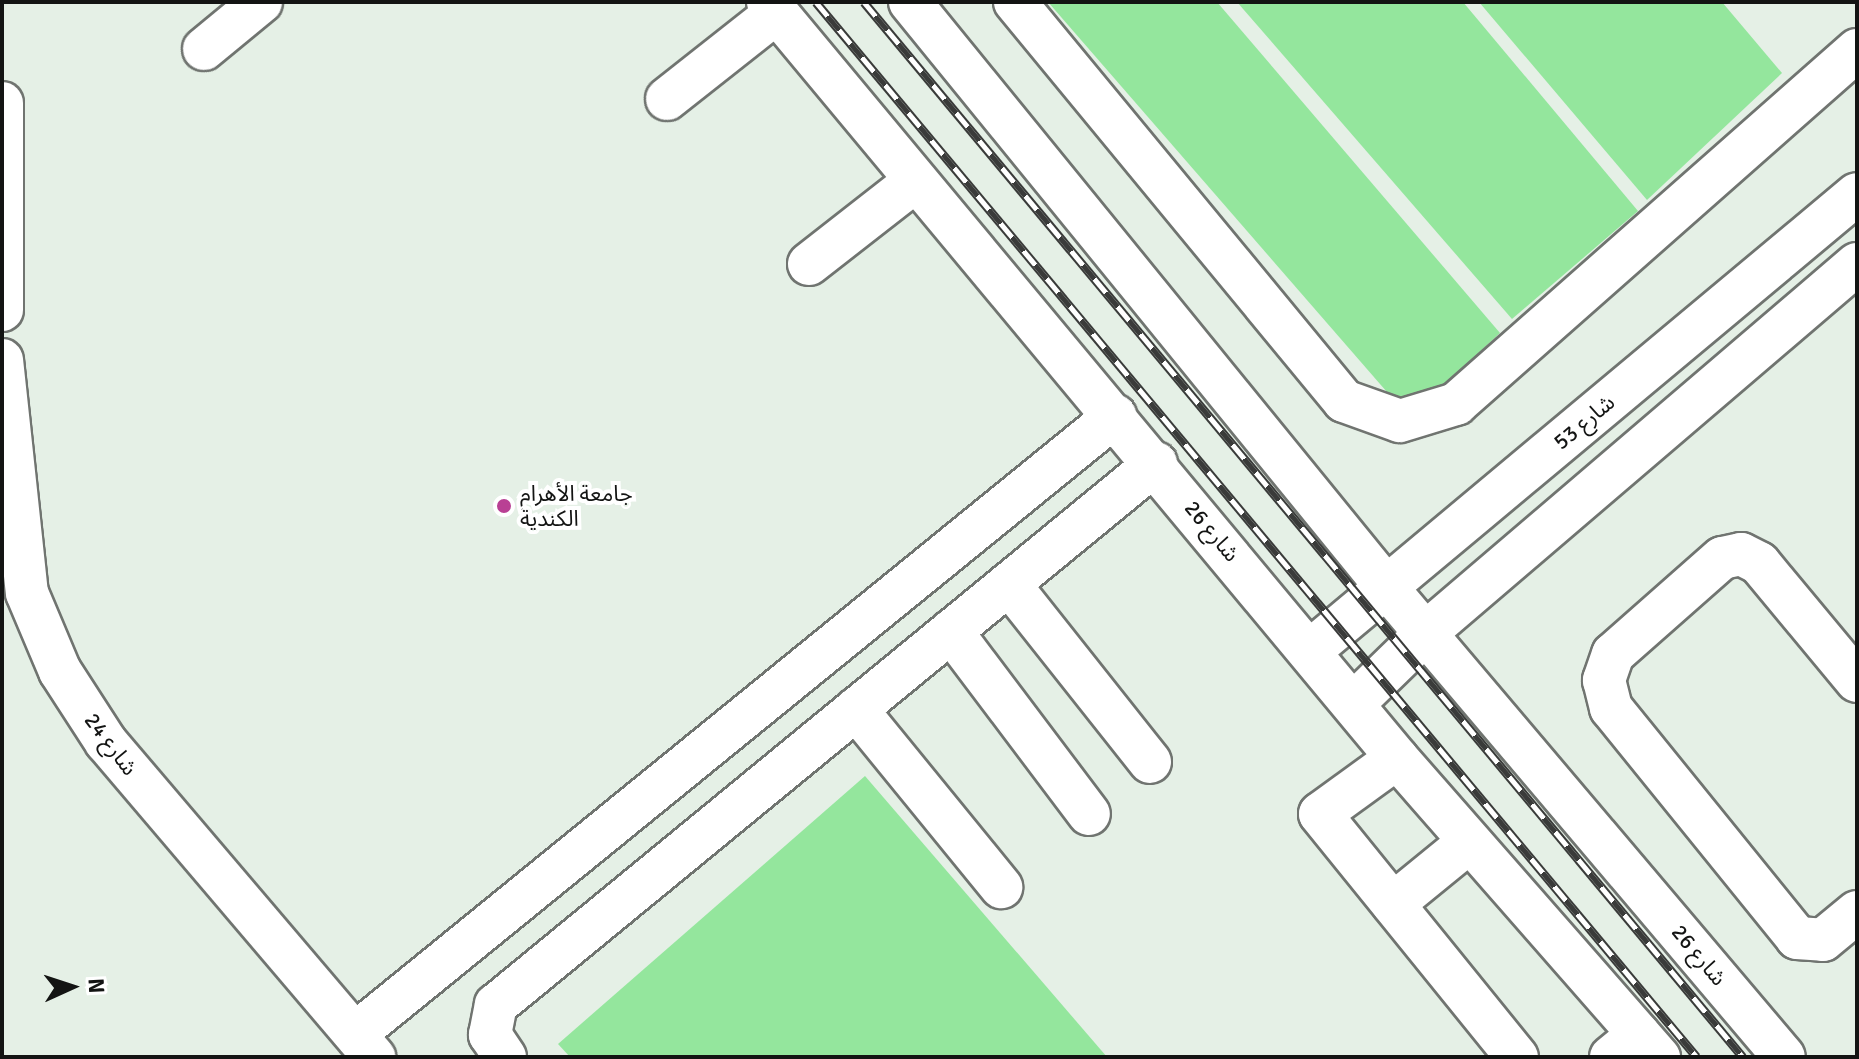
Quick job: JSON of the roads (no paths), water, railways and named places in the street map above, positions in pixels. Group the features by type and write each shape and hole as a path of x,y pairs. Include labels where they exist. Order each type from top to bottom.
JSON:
{"street":[{"path":"204,49 261,2"},
{"name":"شارع 26","path":"910,2 1387,588 1429,630 1784,1057"},
{"path":"1015,2 1344,401 1400,421 1456,404 1857,50"},
{"path":"667,99 772,7"},
{"name":"شارع 26","path":"772,7 914,182 1156,463 1636,1049"},
{"path":"2,103 3,297"},
{"path":"809,264 914,182"},
{"name":"شارع 53","path":"1311,650 1857,194"},
{"path":"1354,703 1429,630 1857,264"},
{"name":"شارع 24","path":"2,360 27,593 60,671 106,742 364,1045"},
{"path":"364,1045 1115,416"},
{"path":"505,1057 490,1035 496,1005 1156,463"},
{"path":"1857,681 1759,563 1741,554 1714,564 1613,654 1604,680 1611,708 1797,938 1823,940 1857,912"},
{"path":"1009,584 1150,762"},
{"path":"951,631 1089,814"},
{"path":"856,709 1001,887"},
{"path":"1397,758 1320,814 1517,1057"},
{"path":"1393,904 1469,842"}],"railway":[{"path":"816,2 1697,1057"},
{"path":"864,2 1743,1057"}],"place":[{"name":"جامعة الأهرام الكندية","path":"504,506"}]}
